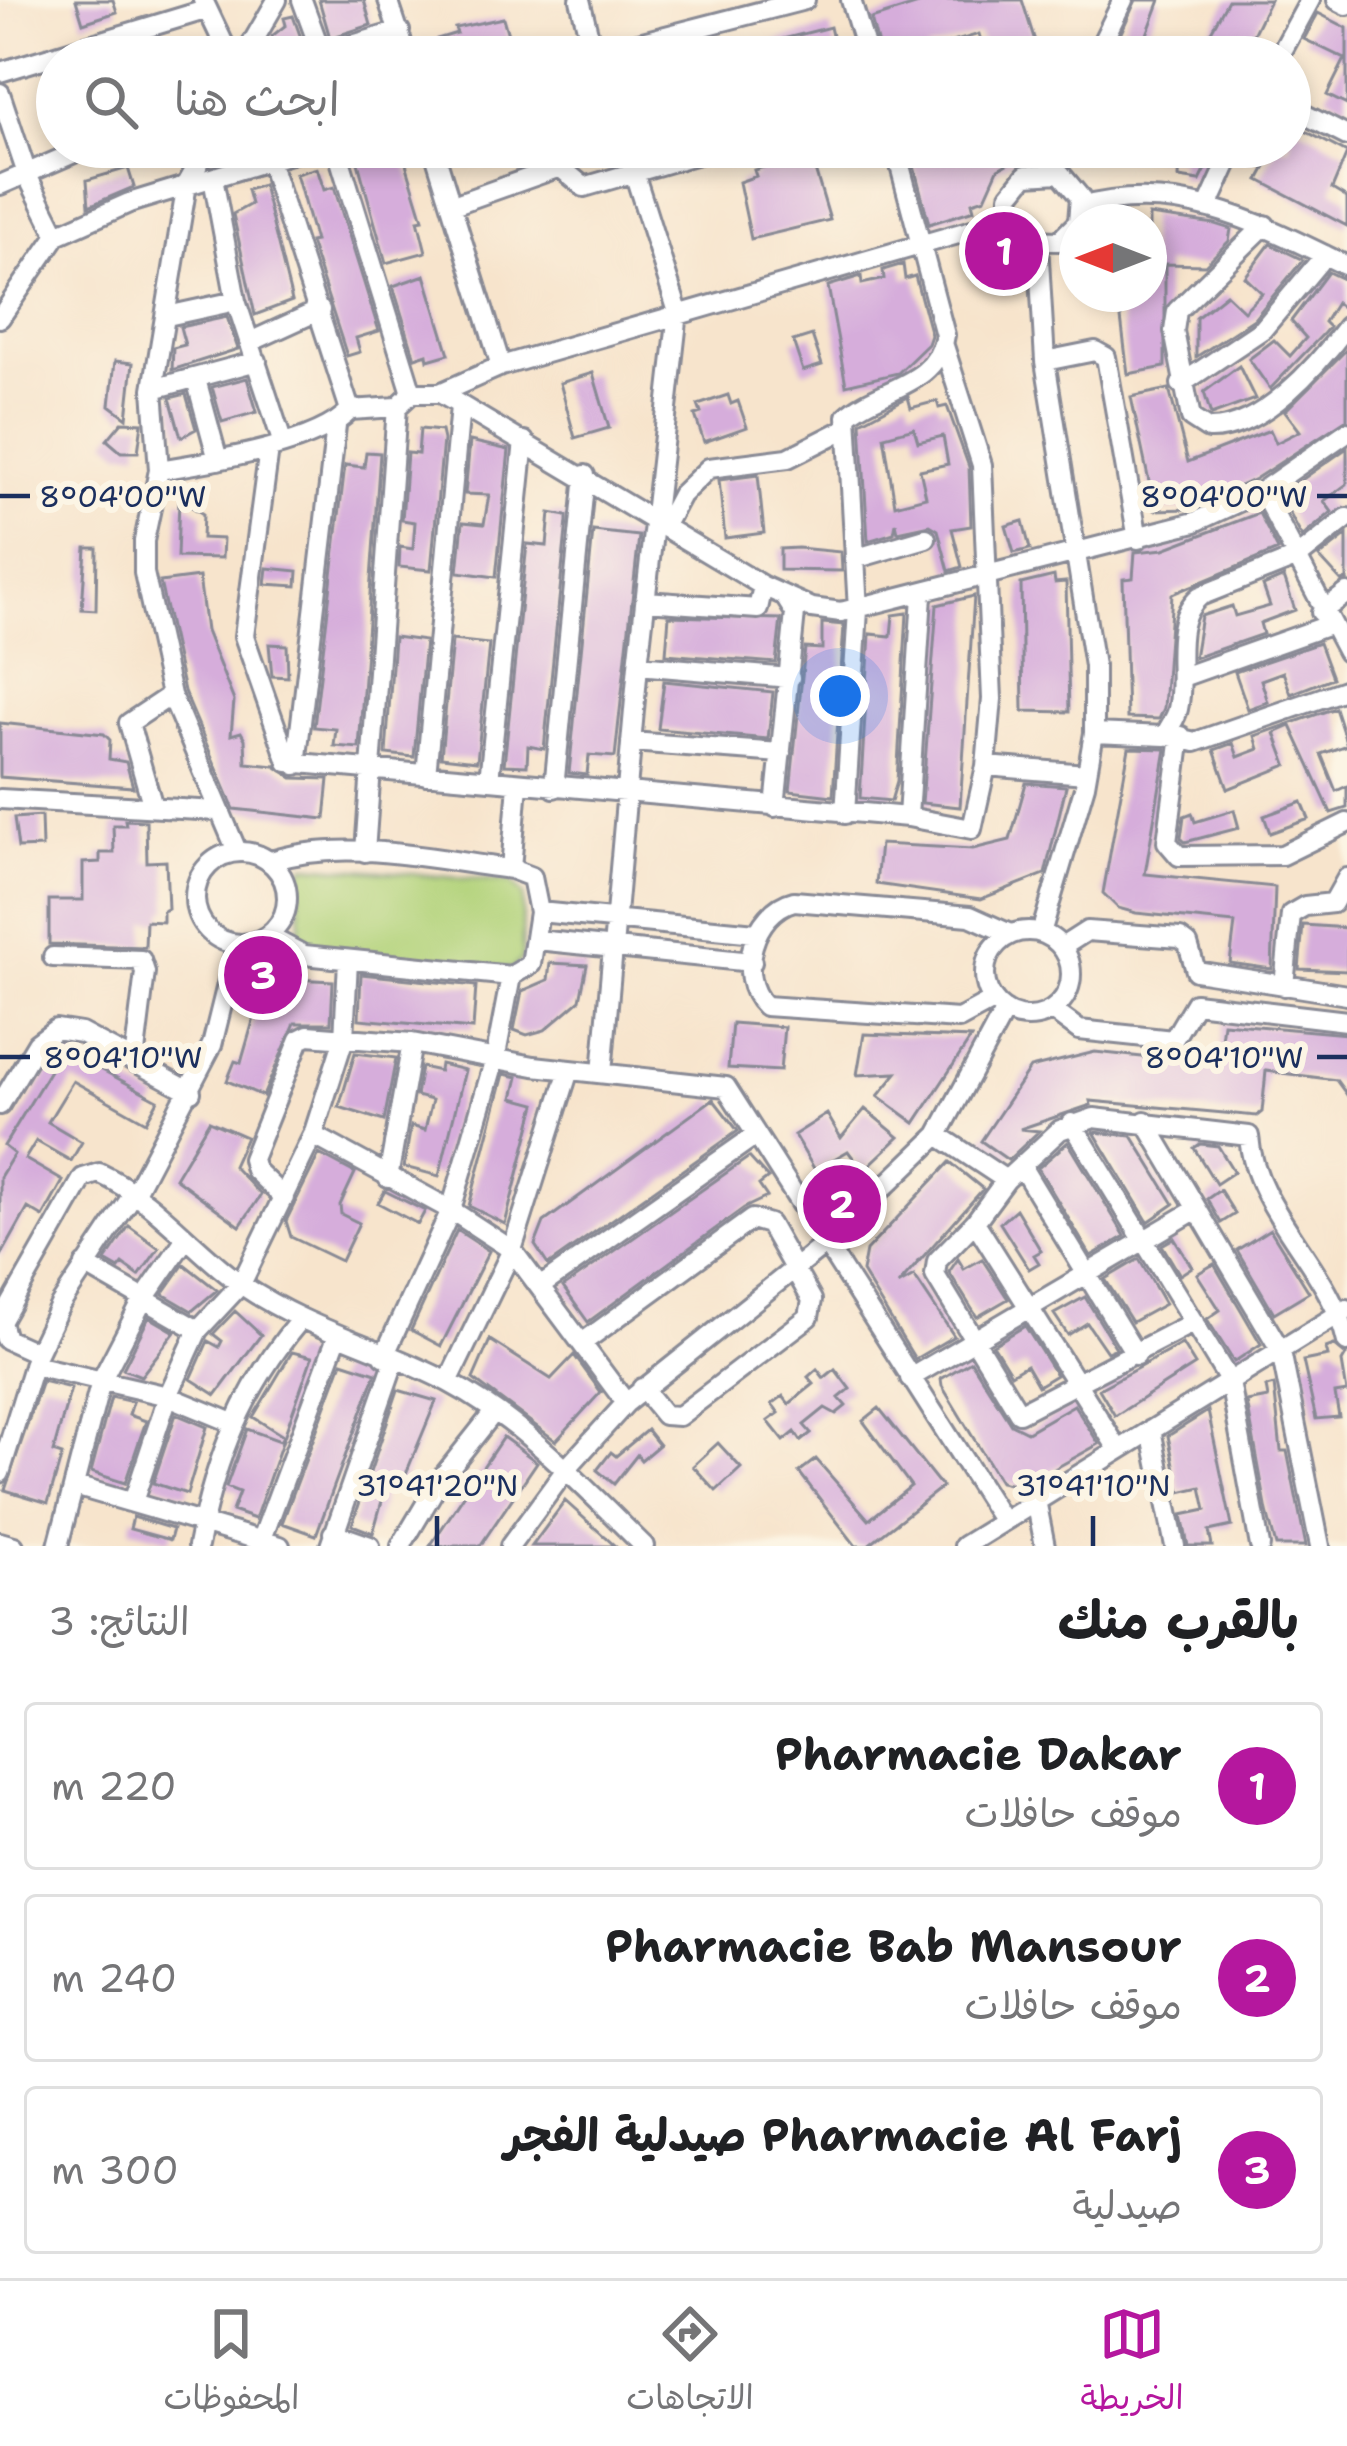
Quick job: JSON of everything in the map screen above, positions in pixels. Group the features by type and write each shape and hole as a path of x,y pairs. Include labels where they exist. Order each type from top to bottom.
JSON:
{"street":[{"path":"256,36 277,0"},
{"path":"302,0 312,36"},
{"path":"388,0 401,36"},
{"path":"580,0 586,36"},
{"path":"667,36 805,0"},
{"path":"851,0 862,36"},
{"path":"1105,36 1123,0"},
{"path":"1290,36 1310,0"},
{"path":"1337,0 1347,5"},
{"path":"111,36 204,5 220,36"},
{"path":"383,36 400,31"},
{"path":"0,73 36,61"},
{"path":"0,93 28,177 57,235"},
{"path":"1311,118 1347,136"},
{"path":"0,185 46,168"},
{"path":"196,168 187,184 153,389 159,470 144,542 144,573 171,695 237,851"},
{"path":"0,318 57,235 187,184 244,168"},
{"path":"271,168 350,410"},
{"path":"342,168 405,400 365,852"},
{"path":"440,168 501,366"},
{"path":"453,205 557,168"},
{"path":"563,168 581,187 646,168"},
{"path":"602,1073 638,665 658,523 678,312 634,168"},
{"path":"213,178 236,301 254,352 276,445 244,636 280,751 296,765 908,818 972,829 986,766 992,699 982,465 944,346 946,326 901,168"},
{"path":"1209,204 1225,168"},
{"path":"1059,241 1038,243 1021,235 1010,219 1010,194 1025,175 1050,170 1076,187 1078,204"},
{"path":"1118,204 1130,200 1209,204 1265,225 1347,266"},
{"path":"159,470 276,445 336,426 350,410 440,393 501,366 1010,219"},
{"path":"1265,225 1177,311 1174,332 1191,418 1208,428 1226,428 1298,379 1347,326"},
{"path":"1038,243 1045,361 1094,666 1094,733 1086,774 1060,882 1041,933"},
{"path":"1181,384 1263,329 1325,255"},
{"path":"167,316 236,301"},
{"path":"153,389 196,379 254,352 320,310"},
{"path":"845,814 858,610 850,412 903,388 944,346"},
{"path":"1045,361 1095,351 1106,357 1138,539"},
{"path":"196,379 218,460"},
{"path":"440,393 585,476 790,605"},
{"path":"426,775 460,406"},
{"path":"296,765 336,426"},
{"path":"658,523 700,472 732,461 788,458 848,428"},
{"path":"646,601 758,609 790,605 828,611 858,610 922,595 1195,522 1262,491 1347,432"},
{"path":"489,780 524,441"},
{"path":"554,788 585,476"},
{"path":"1262,491 1347,652"},
{"path":"1347,518 1298,557 1194,601 1181,626 1182,677 1173,736 1167,842 1180,856 1282,855 1347,823"},
{"path":"854,559 926,538"},
{"path":"758,609 763,586"},
{"path":"1182,677 1325,618 1347,593"},
{"path":"908,818 922,595"},
{"path":"775,808 790,678 790,605"},
{"path":"638,665 790,678"},
{"path":"1094,733 1173,736 1195,742 1347,689"},
{"path":"153,807 130,724 171,695"},
{"path":"632,742 781,753"},
{"path":"986,766 1086,774"},
{"path":"511,868 518,784"},
{"path":"0,799 217,811"},
{"path":"268,936 295,953 511,976 531,964 539,912 532,877 511,868 365,852 300,852 271,861 237,851 222,855 200,876 195,905 209,932 237,944 268,936 285,914 288,899 280,872 271,861"},
{"path":"1284,986 1288,920 1300,908 1334,903 1347,878"},
{"path":"794,901 970,916 1010,934 1041,933 1062,947 1068,959 1069,987 1052,1010 1028,1017 999,1005 959,1019 765,1006 754,987 756,933 772,908 794,901"},
{"path":"539,912 756,933"},
{"path":"1062,947 1088,931 1180,938 1188,944 1196,971 1347,995"},
{"path":"510,1546 567,1468 626,1403 823,1246 938,1135 999,1005 986,963 1010,934"},
{"path":"537,940 752,962"},
{"path":"2,1460 35,1359 85,1265 136,1190 191,1091 229,992 237,944"},
{"path":"53,957 141,960 145,972 134,1061"},
{"path":"133,1502 168,1396 198,1330 241,1283 313,1135 344,1038 348,961"},
{"path":"370,1546 331,1540 390,1359 451,1210 496,1055 511,976"},
{"path":"1052,1010 1079,1030 1173,1040 1195,1003 1347,1021"},
{"path":"0,1105 38,1043 56,1029 81,1033 191,1091"},
{"path":"284,1198 255,1170 253,1159 300,1039 412,1043 569,1070 726,1087 753,1137 1002,1520"},
{"path":"388,1178 412,1043"},
{"path":"448,1382 512,1250 569,1070"},
{"path":"1145,1120 1281,1351 1320,1546"},
{"path":"1194,1322 1019,1413 971,1339 934,1269 1013,1173 1072,1123 1145,1120 1249,1136 1257,1173 1344,1311 1347,1342"},
{"path":"1072,1123 1230,1382 1260,1546"},
{"path":"313,1135 451,1210 512,1250 626,1403"},
{"path":"938,1135 1013,1173 1085,1273 1136,1355"},
{"path":"541,1286 753,1137"},
{"path":"231,1422 168,1396 35,1359 6,1339 1,1322 83,1178 99,1173 136,1190 241,1283 300,1320 448,1382 494,1412 567,1468 644,1546"},
{"path":"910,1378 1197,1209"},
{"path":"582,1343 752,1219 769,1224 812,1300 809,1317 679,1416 664,1414 642,1388"},
{"path":"976,1222 1118,1449"},
{"path":"58,1546 101,1381 143,1300 186,1238"},
{"path":"85,1265 198,1330"},
{"path":"964,1546 1344,1311"},
{"path":"199,1546 231,1422 261,1366 300,1320"},
{"path":"75,1486 271,1543 337,1337"},
{"path":"401,1546 465,1444 494,1412"},
{"path":"1151,1430 1175,1546"},
{"path":"1036,1499 1045,1546"},
{"path":"0,1542 14,1546"}],"green space":[{"path":"305,865 510,882 523,895 522,959 512,969 300,948 292,936 301,925 298,879"}],"building":[{"path":"76,0 113,0 117,12 83,23"},
{"path":"319,0 364,0 371,25 329,36"},
{"path":"931,0 1022,0 1033,36 875,36 871,19"},
{"path":"1136,0 1160,0 1146,36 1120,36"},
{"path":"1228,0 1270,0 1252,36 1208,36"},
{"path":"1318,13 1347,28 1347,105 1327,95 1345,59 1306,36"},
{"path":"293,16 300,36 272,36 286,25 284,18"},
{"path":"503,18 508,36 447,36 457,33 455,28"},
{"path":"830,27 832,36 795,36"},
{"path":"1311,134 1347,153 1332,189 1347,198 1347,226 1259,180 1266,168 1311,168"},
{"path":"128,168 134,187 89,206 87,180"},
{"path":"317,168 324,190 334,187 379,331 356,338 360,352 347,356 310,242 315,241 296,174"},
{"path":"359,168 407,168 423,219 418,220 426,252 386,263"},
{"path":"814,168 830,220 751,239 739,182 756,176 754,170"},
{"path":"914,168 1000,168 985,198 972,202 974,210 929,224"},
{"path":"1180,168 1206,168 1200,181 1179,178"},
{"path":"263,185 292,301 255,315 233,214 251,204 247,190"},
{"path":"1167,217 1231,229 1229,241 1205,265 1167,264"},
{"path":"1270,244 1303,260 1254,319 1196,357 1196,318 1226,294 1244,311 1262,293 1245,277"},
{"path":"903,264 905,279 915,276 931,335 928,344 898,373 846,385 828,286 861,276 862,284 884,279 883,270"},
{"path":"1328,272 1347,281 1347,311 1336,303 1324,322 1329,327 1270,389 1249,359 1274,340 1290,356 1306,338 1291,321"},
{"path":"425,275 449,354 428,360 427,354 415,358 393,286"},
{"path":"1120,312 1165,312 1165,367 1128,374"},
{"path":"227,317 238,349 172,370 173,348 185,345 180,327"},
{"path":"812,335 822,365 803,371 793,341"},
{"path":"1347,349 1347,419 1255,479 1190,509 1155,510 1131,397 1169,389 1188,462 1270,430 1276,443 1300,431 1285,411"},
{"path":"115,361 133,363 127,418 110,405"},
{"path":"1239,366 1255,399 1211,415 1204,392"},
{"path":"593,373 609,428 575,438 560,383"},
{"path":"247,378 257,412 222,422 212,387"},
{"path":"186,394 196,429 181,437 170,398"},
{"path":"728,395 731,404 738,401 747,427 704,442 695,415 701,413 698,405"},
{"path":"908,397 911,408 937,401 939,408 947,406 969,467 971,526 952,529 962,567 949,571 938,530 930,525 898,532 896,523 894,533 868,541 861,422","holes":["914,428 918,442 943,436 948,464 920,470 926,497 895,505 884,436"]},
{"path":"122,422 142,423 138,452 121,452 107,440"},
{"path":"420,429 441,431 443,440 431,570 399,567 400,547 413,549 415,522 402,520 407,453 418,454"},
{"path":"470,441 509,450 496,577 458,572 463,522 484,524 489,495 465,494"},
{"path":"1347,448 1347,484 1324,501 1332,512 1302,537 1280,495"},
{"path":"366,452 380,453 359,748 334,746 336,729 314,727 345,465 364,467"},
{"path":"758,475 764,533 725,538 719,480"},
{"path":"179,499 203,514 202,538 223,539 222,558 177,557"},
{"path":"550,513 567,516 567,521 544,749 528,746 527,766 504,765 527,544 547,546"},
{"path":"1259,513 1278,550 1172,594 1164,708 1159,719 1127,718 1123,579 1133,578 1135,552 1164,549"},
{"path":"1023,521 1030,549 1014,553 1006,526"},
{"path":"593,531 639,536 615,757 589,755 587,775 569,773"},
{"path":"1347,535 1347,580 1341,581 1319,557"},
{"path":"86,548 97,548 96,610 82,609"},
{"path":"780,549 841,552 842,571 780,570"},
{"path":"267,568 298,571 297,586 265,584"},
{"path":"1054,576 1055,583 1066,582 1069,712 1023,711 1021,584"},
{"path":"199,577 206,631 234,701 231,735 241,732 245,739 246,763 275,766 293,778 329,779 325,819 234,809 184,691 160,582"},
{"path":"1284,577 1295,610 1260,623 1263,634 1194,658 1201,616 1232,606 1235,616 1270,606 1263,586"},
{"path":"974,596 960,807 922,803 937,605"},
{"path":"907,613 897,781 891,801 860,798 870,634 891,636 893,615"},
{"path":"669,616 781,619 776,663 666,654"},
{"path":"822,623 844,625 833,796 790,791 805,648 822,649"},
{"path":"394,637 425,641 414,757 386,754"},
{"path":"452,640 489,644 477,761 441,757"},
{"path":"1319,643 1332,678 1291,694 1283,672 1261,680 1268,702 1248,709 1235,672"},
{"path":"269,644 287,645 288,677 272,676"},
{"path":"664,681 773,692 768,739 658,729"},
{"path":"1335,708 1347,745 1321,754 1336,791 1347,786 1347,808 1331,813 1291,726 1275,733 1287,765 1228,789 1214,750 1233,743 1238,757 1259,749 1255,736"},
{"path":"0,723 104,734 110,740 109,759 126,762 133,787 0,777"},
{"path":"1129,748 1166,749 1145,874 1275,887 1272,969 1230,963 1235,923 1136,913 1118,908 1103,893"},
{"path":"1026,783 1066,786 1045,874 981,899 876,884 880,844 973,849 1010,840"},
{"path":"1302,802 1309,819 1270,833 1264,816"},
{"path":"1234,810 1239,828 1185,842 1181,838 1184,816 1192,813 1195,822"},
{"path":"41,816 42,847 18,848 14,818"},
{"path":"125,820 146,821 147,862 166,861 168,909 163,911 163,922 146,921 145,947 49,944 49,900 83,900 83,863 100,862 100,853 114,853 113,825 126,825"},
{"path":"1303,925 1347,928 1347,971 1299,969"},
{"path":"550,963 587,965 580,1000 545,1030 527,1035 514,1030 522,991 548,980"},
{"path":"361,974 476,986 473,1029 359,1019"},
{"path":"292,979 333,981 331,1023 295,1023 263,1096 227,1081 235,1061 241,1063 258,1004 274,984"},
{"path":"732,1023 784,1027 780,1071 728,1068"},
{"path":"1223,1023 1347,1034 1347,1095 1336,1080 1266,1071 1262,1112 1257,1116 1090,1101 1091,1105 1020,1129 1039,1131 1008,1160 981,1141 1030,1068 1095,1052 1218,1065"},
{"path":"864,1034 971,1038 915,1123 878,1096 897,1073 857,1075"},
{"path":"63,1049 158,1100 146,1122 73,1081 48,1122 82,1142 71,1161 36,1141 25,1159 63,1181 43,1217 28,1208 0,1258 0,1177 14,1154 4,1146"},
{"path":"355,1053 396,1058 384,1121 339,1107"},
{"path":"440,1064 465,1070 439,1176 404,1167 411,1126 425,1130 432,1100 416,1096 421,1067 439,1071"},
{"path":"504,1074 518,1077 513,1098 536,1104 505,1224 469,1206"},
{"path":"713,1099 738,1131 548,1265 535,1245 544,1222"},
{"path":"865,1109 899,1137 863,1171 848,1151 815,1170 794,1135 827,1114 841,1138"},
{"path":"209,1121 246,1137 233,1166 261,1195 240,1226 175,1178"},
{"path":"1094,1132 1132,1136 1174,1204 1148,1222"},
{"path":"1068,1142 1125,1236 1091,1256 1038,1168"},
{"path":"1218,1146 1234,1172 1216,1184 1194,1148"},
{"path":"319,1154 355,1173 340,1205 341,1214 359,1223 341,1261 291,1237 286,1221"},
{"path":"749,1157 768,1178 759,1185 767,1197 744,1208 588,1322 563,1287"},
{"path":"950,1162 983,1189 898,1285 914,1276 954,1336 915,1359 862,1272 866,1251"},
{"path":"1220,1190 1235,1214 1221,1223 1207,1199"},
{"path":"385,1191 425,1211 418,1224 378,1203"},
{"path":"1016,1209 1041,1251 1034,1255 1039,1263 1029,1269 1000,1223"},
{"path":"129,1226 159,1248 139,1276 123,1264 119,1269 105,1261"},
{"path":"1270,1229 1309,1292 1274,1313 1237,1250"},
{"path":"457,1230 489,1251 441,1346 411,1330"},
{"path":"1174,1238 1192,1267 1180,1275 1162,1245"},
{"path":"958,1259 964,1269 982,1259 1008,1299 977,1317 949,1272"},
{"path":"1139,1259 1165,1304 1132,1322 1105,1279"},
{"path":"184,1264 217,1290 192,1311 163,1294"},
{"path":"1214,1264 1261,1344 1234,1362 1207,1319 1220,1310 1197,1274"},
{"path":"1085,1297 1116,1348 1107,1352 1087,1323 1068,1335 1054,1314"},
{"path":"235,1311 261,1335 216,1395 191,1379 208,1341 219,1347 222,1341 213,1334"},
{"path":"149,1317 175,1332 141,1376 123,1369"},
{"path":"1025,1326 1056,1375 1038,1386 1026,1365 1011,1374 993,1345"},
{"path":"490,1340 551,1379 574,1355 601,1392 556,1441 473,1379"},
{"path":"1182,1344 1195,1365 1115,1416 1099,1389"},
{"path":"1334,1345 1346,1355 1342,1362 1347,1392 1335,1394 1339,1417 1316,1419 1303,1361 1328,1356 1326,1348"},
{"path":"292,1352 312,1357 255,1519 232,1511 239,1492 226,1487 247,1429 280,1441 283,1436 253,1417"},
{"path":"971,1361 1011,1424 1027,1432 1074,1405 1099,1444 1022,1487 1000,1482 942,1386 941,1379"},
{"path":"342,1362 376,1373 316,1535 282,1523"},
{"path":"817,1369 824,1378 835,1369 850,1389 839,1398 846,1406 836,1414 825,1408 804,1425 811,1433 801,1441 795,1432 784,1441 768,1421 779,1413 772,1404 783,1396 789,1404 814,1384 808,1377"},
{"path":"42,1381 71,1388 53,1452 62,1455 48,1503 5,1490"},
{"path":"1274,1385 1281,1451 1287,1451 1306,1546 1276,1546 1267,1512 1247,1402 1268,1398 1266,1387"},
{"path":"398,1390 436,1401 400,1488 387,1483 373,1533 352,1525"},
{"path":"111,1397 133,1402 129,1415 146,1421 125,1483 91,1472"},
{"path":"879,1408 942,1487 867,1546 856,1546 799,1472 816,1459 869,1520 911,1486 863,1421"},
{"path":"1208,1411 1232,1526 1209,1531 1212,1546 1188,1546 1182,1515 1206,1510 1201,1487 1180,1492 1168,1436"},
{"path":"176,1414 207,1427 187,1494 153,1483"},
{"path":"647,1430 659,1445 641,1460 637,1455 614,1484 597,1470 611,1452 616,1456"},
{"path":"503,1437 537,1462 480,1546 430,1546"},
{"path":"718,1443 741,1468 716,1491 693,1466"},
{"path":"565,1501 615,1546 532,1546"},
{"path":"133,1517 173,1529 170,1540 130,1529"}],"place":[{"name":"Pharmacie Dakar","path":"1004,251"},
{"name":"Pharmacie Al Farj صيدلية الفجر","path":"263,975"},
{"name":"Pharmacie Bab Mansour","path":"842,1204"}]}
